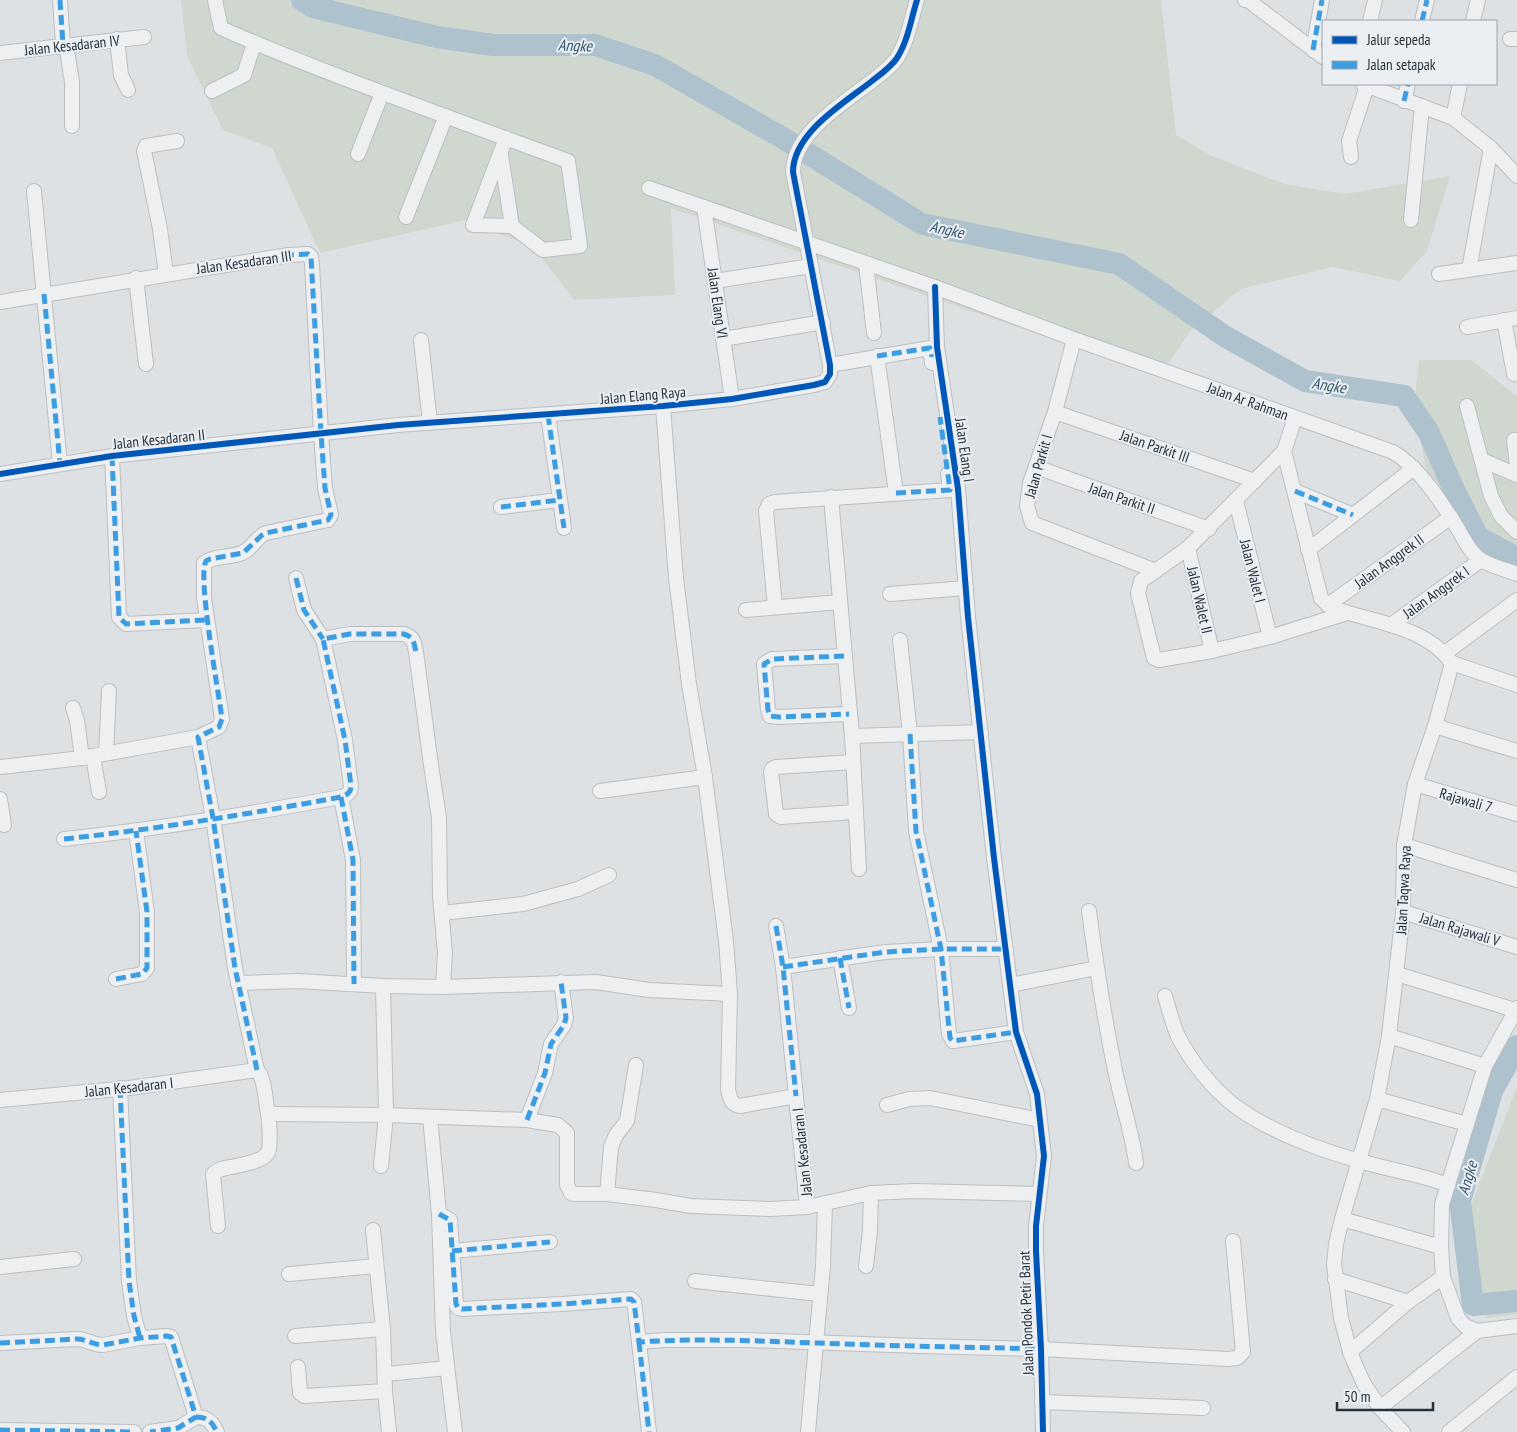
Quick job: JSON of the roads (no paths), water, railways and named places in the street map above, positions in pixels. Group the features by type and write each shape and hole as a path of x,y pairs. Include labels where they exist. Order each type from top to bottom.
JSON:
{"street":[{"path":"60,0 65,45 72,82 72,126"},
{"path":"215,0 221,28 254,44 568,161 580,246 543,250 512,226 474,225 506,138"},
{"path":"775,607 767,508 775,502 950,490 930,348 830,365 793,172 793,162 796,153 808,133 887,69 897,58 918,0"},
{"path":"1248,0 1318,54"},
{"path":"1318,54 1322,0"},
{"path":"1370,20 1375,0"},
{"path":"1422,20 1426,0"},
{"path":"1473,20 1478,0"},
{"name":"Jalan Kesadaran IV","path":"0,53 144,37"},
{"path":"117,40 122,75 128,90"},
{"path":"212,91 244,75 254,44"},
{"path":"1351,157 1349,141 1365,85 1453,118 1491,148 1517,176"},
{"path":"1404,101 1408,85"},
{"path":"1453,118 1460,85"},
{"path":"358,154 382,93"},
{"path":"1411,220 1422,106"},
{"path":"406,217 446,116"},
{"path":"166,274 160,229 144,151 146,146 177,141"},
{"path":"1469,270 1491,148"},
{"path":"500,152 512,226"},
{"path":"649,188 935,287"},
{"path":"34,192 60,464"},
{"name":"Jalan Elang VI","path":"704,207 732,399"},
{"name":"Jalan Kesadaran III","path":"0,302 136,278 288,255 308,254 311,257 312,264 320,434"},
{"path":"1439,274 1517,262"},
{"path":"866,264 874,333"},
{"path":"715,281 812,266"},
{"path":"136,278 146,364"},
{"name":"Jalan Ar Rahman","path":"935,287 1074,339 1393,452 1414,468 1451,517 1472,551 1481,560"},
{"name":"Jalan Elang I","path":"935,287 937,347 958,489 968,618 994,858 1006,949"},
{"path":"1467,327 1511,319 1514,374"},
{"path":"723,339 823,322"},
{"name":"Jalan Parkit I","path":"1074,339 1055,412 1030,483 1027,506 1032,523 1156,571"},
{"path":"422,340 430,423"},
{"path":"877,356 896,493"},
{"name":"Jalan Elang Raya","path":"320,434 430,423 663,406 732,399 814,386 825,382 830,374 830,365"},
{"path":"663,406 676,578 689,684 705,777 726,942 730,994 728,1090 732,1102 740,1106 796,1096"},
{"path":"1467,406 1492,496 1501,516 1517,532"},
{"name":"Jalan Parkit III","path":"1055,412 1255,481"},
{"path":"548,414 564,528"},
{"path":"1295,418 1284,451 1237,503 1188,548 1141,581 1138,593 1154,658 1159,660 1212,651 1347,613"},
{"path":"0,767 94,756 198,737 219,727 222,719 207,620 203,566 206,561 243,553 266,533 328,520 331,517 324,478 320,434"},
{"name":"Jalan Kesadaran II","path":"0,474 112,456 320,434"},
{"path":"1517,440 1514,440 1517,466"},
{"path":"1284,451 1321,598 1328,605 1347,613 1414,633 1448,658 1515,681"},
{"path":"112,456 119,617 126,624 207,620"},
{"path":"1482,460 1517,475"},
{"name":"Jalan Parkit II","path":"1036,467 1209,528"},
{"path":"1308,550 1414,468"},
{"path":"1295,491 1353,514"},
{"path":"831,497 852,736 859,869"},
{"path":"501,507 559,500"},
{"name":"Jalan Walet I","path":"1237,503 1270,636"},
{"name":"Jalan Anggrek II","path":"1328,605 1451,517"},
{"name":"Jalan Walet II","path":"1188,548 1212,651"},
{"path":"1481,560 1517,574"},
{"name":"Jalan Anggrek I","path":"1391,625 1481,560"},
{"path":"64,839 136,831 270,810 341,797 351,791 345,740 323,639 304,610 296,578"},
{"path":"890,594 966,588"},
{"path":"1448,658 1517,600"},
{"path":"746,610 840,602"},
{"path":"323,639 350,634 404,634 413,639 439,818 440,896 445,953 444,987"},
{"path":"900,640 910,734 916,831 941,949 950,1038 953,1041 1016,1032"},
{"path":"844,656 772,659 764,664 770,716 849,714"},
{"name":"Jalan Taqwa Raya","path":"1403,1432 1380,1408 1364,1384 1350,1352 1341,1318 1334,1264 1336,1244 1342,1219 1377,1099 1389,1036 1403,912 1404,845 1415,784 1435,726 1448,658"},
{"path":"94,756 109,691"},
{"path":"73,708 94,756 99,792"},
{"path":"1435,726 1517,751"},
{"path":"852,736 981,732"},
{"path":"198,737 213,818 238,983 257,1070 262,1079 268,1114 270,1149 268,1154 252,1162 219,1170 213,1174 218,1226"},
{"path":"853,762 776,767 771,772 776,814 781,817 856,812"},
{"path":"600,792 705,777"},
{"name":"Rajawali 7","path":"1415,784 1517,814"},
{"path":"341,797 353,860 355,918 354,984"},
{"path":"0,799 4,825"},
{"path":"116,979 142,974 147,968 147,912 136,831"},
{"path":"1404,845 1517,880"},
{"path":"442,913 532,902 578,889 609,876"},
{"path":"1089,911 1096,968 1114,1068 1136,1163"},
{"name":"Jalan Rajawali V","path":"1403,912 1517,947"},
{"name":"Jalan Kesadaran I","path":"776,926 783,967 808,1207"},
{"path":"783,967 885,952 941,949 1006,949"},
{"name":"Jalan Pondok Petir Barat","path":"1006,949 1016,1032 1036,1094 1044,1156 1039,1194 1036,1251 1043,1432"},
{"path":"840,958 848,1008"},
{"path":"1010,984 1096,968"},
{"path":"1397,974 1516,1009 1485,1066 1442,1204 1441,1247 1443,1277 1458,1318 1465,1326 1478,1330 1517,1326"},
{"path":"238,983 297,981 444,987 596,982 649,990 730,994"},
{"path":"527,1120 545,1073 551,1044 564,1025 566,1018 561,982"},
{"path":"381,1166 386,1114 383,986"},
{"path":"1165,996 1178,1036 1192,1060 1216,1089 1236,1106 1260,1121 1307,1144 1358,1161 1448,1185"},
{"path":"1389,1036 1485,1066"},
{"path":"607,1194 610,1147 616,1134 627,1121 636,1064"},
{"name":"Jalan Kesadaran I","path":"0,1100 224,1076 257,1070"},
{"path":"120,1088 129,1281 134,1316 140,1338"},
{"path":"888,1105 909,1098 930,1098 1040,1120"},
{"path":"1377,1099 1467,1124"},
{"path":"268,1114 386,1114 527,1120 558,1125 567,1132 568,1185 571,1193 607,1194 691,1206 770,1209 808,1207 871,1193 914,1191 1039,1194"},
{"path":"430,1117 439,1214 443,1332 455,1432"},
{"path":"866,1266 870,1231 871,1193"},
{"path":"808,1432 823,1266 825,1204"},
{"path":"439,1214 450,1220 456,1304 458,1308 631,1299 634,1302 649,1432"},
{"path":"1342,1219 1441,1247"},
{"path":"373,1230 383,1328 386,1374 385,1391 389,1432"},
{"path":"639,1342 665,1340 745,1340 1041,1349 1237,1358 1243,1352 1233,1241"},
{"path":"452,1250 550,1242"},
{"path":"0,1267 74,1259"},
{"path":"290,1274 376,1266"},
{"path":"1350,1352 1408,1302 1443,1277"},
{"path":"1335,1279 1408,1302"},
{"path":"696,1281 820,1294"},
{"path":"295,1336 383,1328"},
{"path":"1380,1408 1478,1330"},
{"path":"0,1343 77,1339 103,1345 140,1338 171,1337 196,1417"},
{"path":"298,1367 302,1395 385,1391"},
{"path":"386,1374 447,1368"},
{"path":"1449,1432 1517,1378"},
{"path":"1042,1402 1204,1408"},
{"path":"150,1432 178,1428 196,1417 204,1417 210,1420 217,1432"},
{"path":"0,1430 134,1432"}],"waterway":[{"name":"Angke","path":"302,0 313,7 437,37 493,45 595,45 655,65 781,137 922,224 1119,264 1226,337 1305,381 1404,396 1429,433 1454,490 1478,537 1517,558"},
{"name":"Angke","path":"1517,1046 1492,1091 1460,1201 1473,1305 1517,1301"}]}
